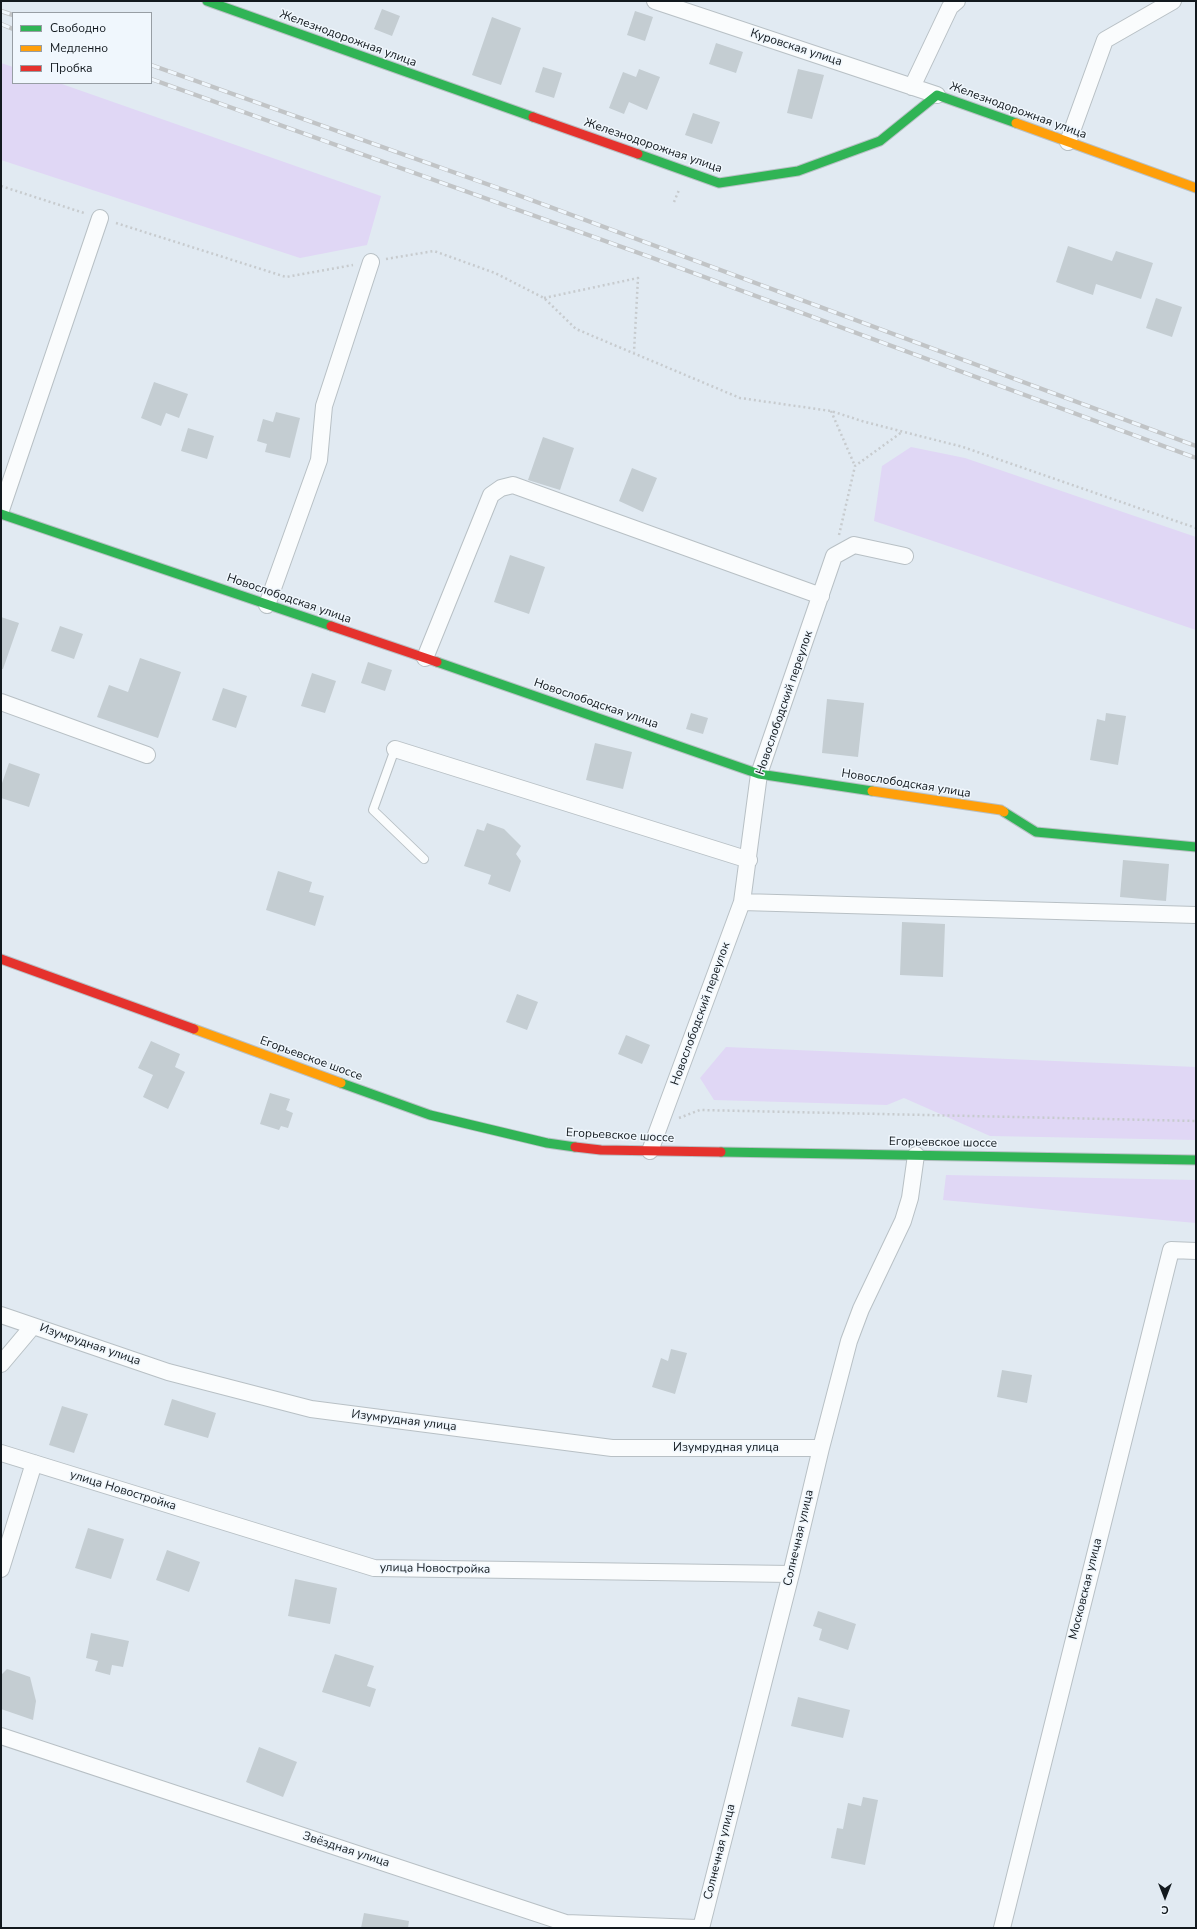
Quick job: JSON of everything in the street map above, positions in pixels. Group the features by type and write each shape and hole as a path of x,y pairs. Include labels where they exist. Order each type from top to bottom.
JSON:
{"street":[{"name":"Железнодорожная улица","path":"207,1 719,183 798,171 880,141 937,95 1196,188"},
{"path":"912,87 950,7 957,1"},
{"path":"1068,142 1105,40 1173,1"},
{"name":"Куровская улица","path":"663,2 937,95"},
{"path":"1,510 100,218"},
{"path":"267,605 320,460 324,406 367,262"},
{"path":"425,658 491,495 501,488 513,486 821,596"},
{"name":"Новослободская улица","path":"1,514 425,658 759,774 1001,810 1036,832 1196,847"},
{"path":"834,556 854,545 905,556"},
{"name":"Новослободский переулок","path":"650,1151 742,902 749,860 759,774 834,556"},
{"path":"1,702 147,755"},
{"path":"395,749 749,860"},
{"path":"742,902 1196,915"},
{"name":"Егорьевское шоссе","path":"1,959 430,1115 547,1143 601,1150 1196,1160"},
{"name":"Солнечная улица","path":"701,1928 791,1574 821,1448 854,1325 903,1221 910,1198 916,1155"},
{"name":"Московская улица","path":"1002,1928 1171,1250 1196,1251"},
{"name":"Изумрудная улица","path":"1,1315 168,1372 311,1409 612,1448 821,1448"},
{"path":"1,1364 33,1326"},
{"name":"улица Новостройка","path":"1,1453 374,1568 791,1574"},
{"path":"1,1569 34,1463"},
{"name":"Звёздная улица","path":"1,1736 566,1923 697,1928"}],"lane":[{"path":"395,749 373,810 424,859"}],"path":[{"path":"1,186 286,277 434,251 495,273 544,298 576,329 634,352 740,398 831,411 963,447 1196,528"},
{"path":"544,298 638,278 634,352"},
{"path":"831,411 855,466 834,556"},
{"path":"855,466 902,431"},
{"path":"660,1126 700,1110 1196,1121"}],"shaded area":[{"path":"1,63 12,67 12,84 62,84 381,196 367,245 300,258 1,160"},
{"path":"911,447 965,458 1196,537 1196,630 874,521 882,466"},
{"path":"726,1047 1196,1067 1196,1140 990,1136 904,1098 887,1105 714,1100 700,1078"},
{"path":"946,1175 1196,1180 1196,1223 943,1200"}],"building":[{"path":"382,9 400,16 392,36 374,29"},
{"path":"635,11 653,17 645,41 627,35"},
{"path":"492,17 521,28 501,85 472,75"},
{"path":"716,43 743,52 736,73 709,64"},
{"path":"543,67 562,73 554,98 535,92"},
{"path":"639,69 660,77 647,110 629,102 624,114 609,108 623,72 636,77"},
{"path":"798,69 824,75 812,119 787,113"},
{"path":"693,113 720,122 712,144 685,135"},
{"path":"1068,246 1112,261 1116,251 1153,263 1141,299 1096,284 1093,295 1056,282"},
{"path":"1156,298 1182,307 1172,337 1146,328"},
{"path":"154,382 188,394 179,418 166,413 161,426 141,418"},
{"path":"276,412 300,418 290,458 265,452 267,444 257,441 263,419 273,422"},
{"path":"188,428 214,436 207,459 181,451"},
{"path":"543,437 574,448 560,490 528,480"},
{"path":"632,468 657,478 643,512 619,501"},
{"path":"510,555 545,567 529,614 494,602"},
{"path":"1,617 19,623 3,669 1,669"},
{"path":"60,626 83,634 74,659 51,651"},
{"path":"140,658 181,672 158,738 97,717 109,685 128,692"},
{"path":"368,662 392,670 385,691 361,683"},
{"path":"312,673 336,681 325,713 301,706"},
{"path":"223,688 247,696 236,728 212,720"},
{"path":"827,699 864,703 858,757 822,753"},
{"path":"691,713 708,718 703,734 686,729"},
{"path":"1106,713 1126,716 1118,765 1090,760 1097,719 1105,721"},
{"path":"595,743 632,752 623,789 586,780"},
{"path":"9,763 40,774 29,807 1,798 1,786"},
{"path":"487,823 504,829 521,846 516,854 521,861 510,892 488,884 491,875 464,866 477,829 484,831"},
{"path":"1123,860 1169,864 1166,901 1120,897"},
{"path":"278,871 312,882 309,892 324,896 315,926 266,910"},
{"path":"902,922 945,924 943,977 900,975"},
{"path":"517,994 538,1002 527,1030 506,1022"},
{"path":"626,1035 650,1045 642,1064 618,1054"},
{"path":"151,1041 180,1054 175,1067 185,1072 168,1109 143,1097 153,1075 138,1068"},
{"path":"270,1093 290,1099 286,1110 293,1113 288,1128 281,1126 279,1130 260,1124"},
{"path":"671,1349 687,1353 675,1394 652,1387 661,1358 668,1361"},
{"path":"1002,1370 1032,1375 1027,1403 997,1397"},
{"path":"172,1399 216,1413 208,1438 164,1425"},
{"path":"62,1406 88,1414 74,1453 49,1445"},
{"path":"88,1528 124,1539 111,1579 75,1568"},
{"path":"167,1550 200,1562 189,1592 156,1580"},
{"path":"295,1579 337,1588 330,1624 288,1616"},
{"path":"818,1611 856,1624 848,1650 819,1640 822,1629 813,1626"},
{"path":"91,1633 129,1641 123,1667 112,1665 110,1675 95,1671 98,1661 86,1658"},
{"path":"335,1654 374,1666 367,1686 376,1689 370,1707 322,1692"},
{"path":"7,1669 30,1677 36,1701 33,1720 1,1709 1,1675"},
{"path":"798,1697 850,1710 843,1738 791,1726"},
{"path":"259,1747 297,1762 283,1797 246,1782"},
{"path":"863,1797 878,1800 865,1865 831,1858 837,1828 843,1829 848,1803 861,1806"},
{"path":"364,1913 409,1921 408,1928 361,1928"}],"railway":[{"path":"1,11 12,15"},
{"path":"1,24 12,29"},
{"path":"152,65 515,194 1196,446"},
{"path":"152,79 650,257 1196,458"}],"traffic: fast":[{"path":"207,1 533,117"},
{"path":"638,154 719,183 798,171 880,141 937,95 1016,123"},
{"path":"1,514 331,626"},
{"path":"437,662 759,774 872,791"},
{"path":"1004,812 1036,832 1196,847"},
{"path":"341,1083 430,1115 547,1143 575,1147"},
{"path":"721,1152 1196,1160"}],"traffic: slow":[{"path":"1016,123 1196,188"},
{"path":"872,791 1001,810 1004,812"},
{"path":"194,1029 341,1083"}],"traffic: jam":[{"path":"533,117 638,154"},
{"path":"331,626 437,662"},
{"path":"1,959 194,1029"},
{"path":"575,1147 601,1150 721,1152"}]}
